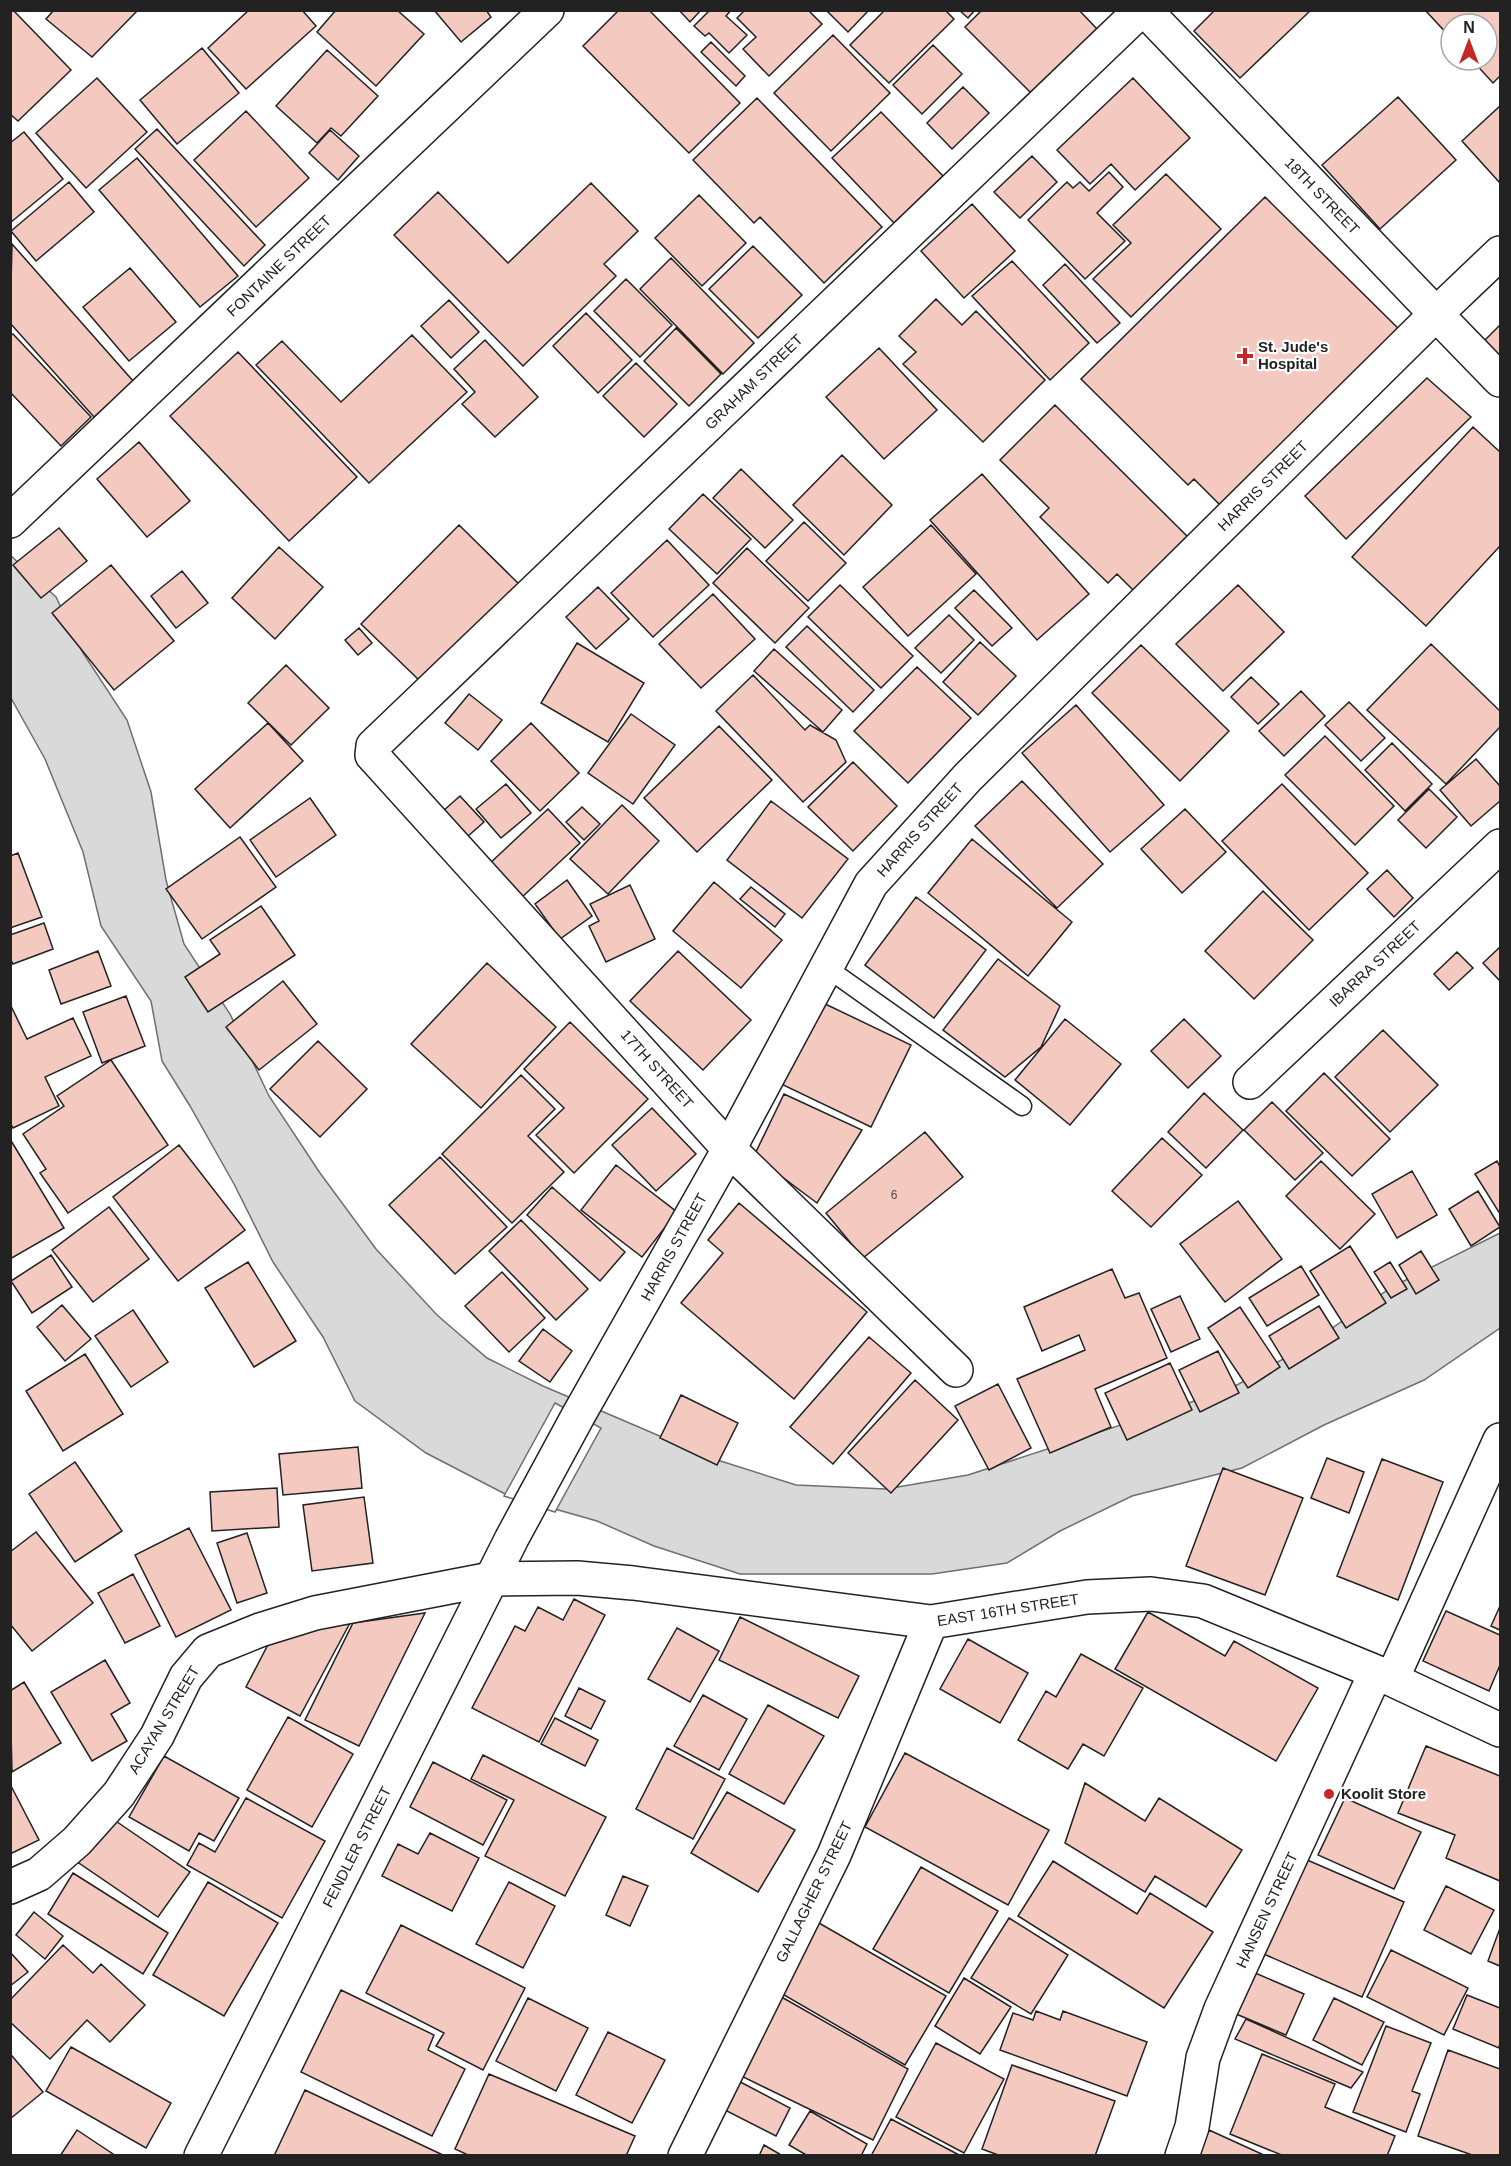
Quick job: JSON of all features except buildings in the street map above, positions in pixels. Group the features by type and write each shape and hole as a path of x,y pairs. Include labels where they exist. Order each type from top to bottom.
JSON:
{"street":[{"name":"FONTAINE STREET","path":"10,520 547,10"},
{"name":"18TH STREET","path":"1143,10 1500,380"},
{"name":"GRAHAM STREET","path":"372,755 373,746 1143,10"},
{"name":"HARRIS STREET","path":"512,1538 729,1149 872,884 968,777 1500,253"},
{"name":"17TH STREET","path":"372,755 729,1149 956,1370"},
{"name":"IBARRA STREET","path":"1250,1082 1500,846"},
{"name":"HANSEN STREET","path":"1182,2156 1192,2127 1203,2058 1221,2009 1500,1440"},
{"name":"FENDLER STREET","path":"201,2156 512,1538"},
{"name":"EAST 16TH STREET","path":"491,1579 588,1579 931,1622 1087,1597 1150,1594 1203,1601 1384,1676 1500,1730"},
{"name":"ACAYAN STREET","path":"10,1887 47,1868 77,1841 119,1794 157,1736 186,1677 208,1652 260,1630 315,1613 491,1579"},
{"name":"GALLAGHER STREET","path":"685,2156 834,1855 931,1622"}],"lane":[{"path":"827,968 1022,1106"}],"shaded area":[{"path":"10,555 56,597 83,653 127,720 151,792 166,880 184,944 230,1014 269,1096 320,1173 376,1249 437,1315 487,1358 543,1386 711,1458 796,1485 886,1489 968,1475 1228,1390 1303,1348 1392,1287 1500,1233 1500,1328 1424,1380 1324,1425 1242,1468 1132,1496 1060,1531 1007,1563 932,1574 740,1574 654,1546 597,1521 509,1496 426,1453 355,1401 323,1337 273,1262 234,1184 162,1061 151,1001 101,926 83,852 45,759 11,698"}],"pier":[{"path":"555,1403 601,1428 555,1512 504,1496"}],"place":[{"name":"St. Jude's Hospital","path":"1245,356"},
{"name":"Koolit Store","path":"1329,1794"}]}
